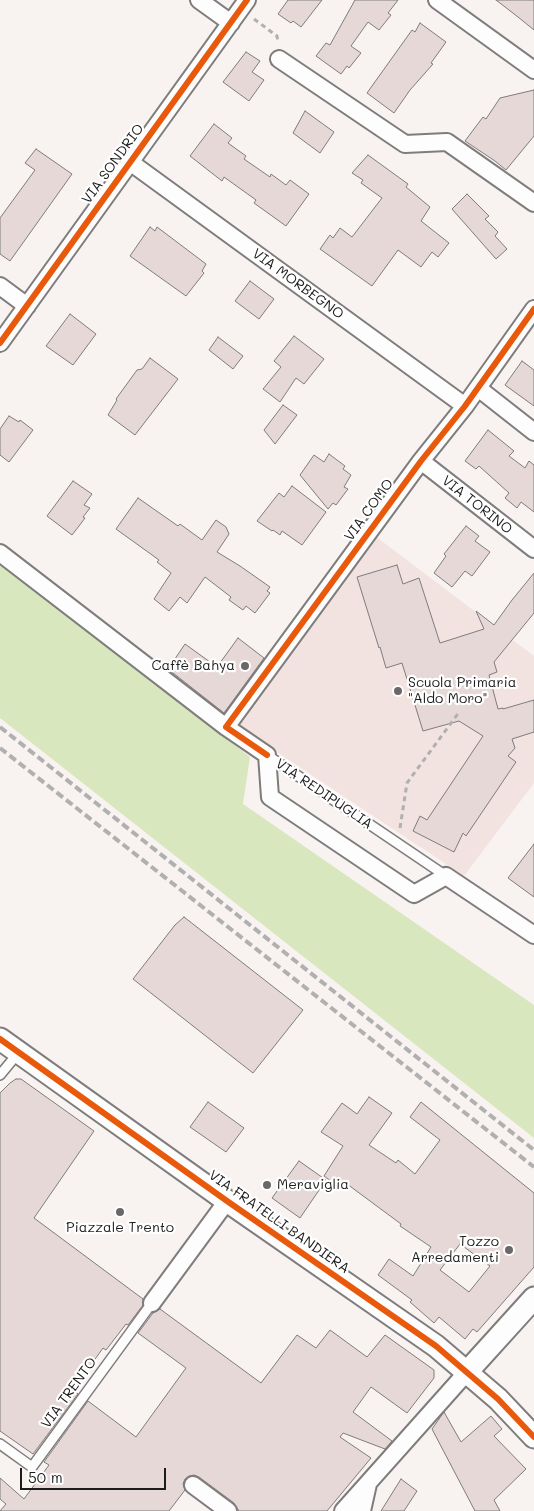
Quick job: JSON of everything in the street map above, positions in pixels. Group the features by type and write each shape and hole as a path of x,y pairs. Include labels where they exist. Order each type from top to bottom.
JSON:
{"street":[{"path":"199,0 231,23"},
{"path":"437,0 534,70"},
{"name":"VIA SONDRIO","path":"0,343 244,5"},
{"path":"279,59 405,144 448,142 534,203"},
{"name":"VIA MORBEGNO","path":"130,162 465,406"},
{"path":"0,286 27,306"},
{"name":"VIA COMO","path":"226,728 420,462 465,406 534,309"},
{"path":"478,388 534,432"},
{"name":"VIA TORINO","path":"420,462 534,549"},
{"name":"VIA REDIPUGLIA","path":"0,553 226,728 267,755"},
{"path":"267,755 270,797 414,894 446,876"},
{"name":"VIA REDIPUGLIA","path":"446,876 534,935"},
{"name":"VIA FRATELLI BANDIERA","path":"0,1039 226,1201 436,1346 498,1399 534,1437"},
{"path":"152,1303 226,1201"},
{"path":"343,1511 534,1298"},
{"path":"362,1511 368,1482"},
{"path":"192,1485 228,1511"}],"lane":[{"name":"VIA REDIPUGLIA","path":"267,755 446,876"},
{"path":"0,1075 19,1052"},
{"name":"VIA TRENTO","path":"0,1444 32,1467 152,1303"}],"path":[{"path":"244,5 277,36 279,59"},
{"path":"398,844 407,783 460,711"}],"shaded area":[{"name":"Scuola Primaria \"Aldo Moro\"","path":"375,536 534,656 534,783 464,876 236,725"}],"green space":[{"path":"0,562 250,757 243,804 534,1005 534,1138 0,718"}],"building":[{"path":"288,0 322,0 301,27 278,14"},
{"path":"355,0 398,0 388,13 391,15 379,30 368,22 351,46 361,53 349,68 347,66 341,74 316,56 326,43 330,45"},
{"path":"496,0 534,0 534,30 518,17"},
{"path":"420,23 446,42 431,63 433,64 410,90 394,113 367,93 412,30 415,32"},
{"path":"246,52 260,61 252,72 264,80 249,101 223,82"},
{"path":"534,90 534,136 506,170 465,141 483,117 486,119 500,98"},
{"path":"305,111 334,132 320,153 293,133"},
{"path":"214,124 232,138 228,143 246,156 244,159 270,177 271,174 286,185 290,180 309,194 286,226 254,203 256,200 224,177 222,181 190,156"},
{"path":"36,149 72,174 10,261 0,254 0,218 35,170 25,163"},
{"path":"368,155 408,184 406,187 430,207 421,221 449,243 438,257 432,252 421,267 398,250 372,286 320,249 330,235 333,238 340,228 352,237 382,198 361,183 363,180 352,173"},
{"path":"467,194 489,216 485,219 498,232 495,236 507,249 496,259 452,209"},
{"path":"150,227 155,231 157,227 206,264 202,271 204,273 186,296 130,256"},
{"path":"250,281 274,299 259,319 235,301"},
{"path":"70,314 96,334 73,365 46,346"},
{"path":"294,336 324,359 304,384 296,378 280,402 263,389 281,367 274,361"},
{"path":"218,337 243,356 233,369 209,350"},
{"path":"150,358 178,379 135,435 108,415 116,399 137,370 142,369"},
{"path":"522,361 534,370 534,406 505,385"},
{"path":"283,405 297,415 275,444 264,430"},
{"path":"9,416 19,422 20,420 33,430 9,462 0,455 0,429"},
{"path":"488,430 514,451 509,456 525,468 529,461 534,465 534,512 521,502 517,508 505,498 509,493 479,466 476,469 465,461"},
{"path":"329,454 345,466 343,469 351,475 344,487 348,489 336,505 333,503 328,509 300,475 314,455 324,462"},
{"path":"73,481 92,494 84,505 90,508 72,535 47,516"},
{"path":"292,486 326,512 302,545 282,531 280,535 257,521 279,493 284,497"},
{"path":"138,498 202,540 216,520 226,527 229,534 217,552 270,587 267,591 270,593 255,613 246,606 243,610 229,600 231,597 205,577 187,603 180,597 169,611 154,599 171,573 157,562 159,560 116,529"},
{"path":"466,526 479,536 475,541 490,552 472,576 465,571 452,587 434,573 446,556 444,554"},
{"path":"397,565 403,584 419,578 440,643 484,629 476,611 494,625 534,573 534,613 494,662 497,672 489,675 498,709 534,700 534,732 512,739 515,748 508,756 516,762 466,836 463,833 454,852 413,831 420,816 427,820 483,736 459,721 423,731 402,663 386,668 357,577"},
{"path":"238,638 264,658 224,713 168,669 185,644 217,667"},
{"path":"534,844 534,897 508,878"},
{"path":"184,917 303,1010 253,1073 133,979 175,925"},
{"path":"16,1079 21,1079 94,1131 34,1218 143,1299 143,1305 128,1325 126,1324 106,1350 103,1348 73,1390 78,1394 33,1454 0,1431 0,1093"},
{"path":"369,1097 392,1113 369,1145 396,1163 398,1160 415,1174 440,1140 410,1117 421,1102 534,1193 534,1267 477,1332 473,1329 465,1339 439,1317 434,1323 410,1302 412,1300 378,1275 389,1259 413,1276 431,1247 400,1226 401,1224 343,1181 339,1187 324,1176 343,1146 321,1132 342,1103 357,1114","holes":["460,1244 490,1266 469,1292 440,1270"]},
{"path":"208,1102 244,1128 226,1152 190,1127"},
{"path":"299,1161 326,1180 300,1218 272,1198"},
{"path":"160,1309 261,1383 297,1335 316,1348 330,1330 367,1357 385,1335 434,1370 434,1378 407,1413 371,1387 353,1412 392,1441 385,1449 343,1433 340,1437 371,1458 327,1511 239,1511 234,1503 194,1475 185,1479 183,1484 185,1490 169,1511 0,1511 6,1504 0,1499 0,1478 24,1499 49,1465 44,1462 88,1401 136,1437 186,1368 138,1333 153,1313"},
{"path":"444,1412 461,1442 491,1416 502,1429 494,1436 526,1469 494,1500 500,1511 475,1511 432,1429"},
{"path":"401,1479 417,1491 404,1511 381,1511"}],"railway":[{"path":"0,727 534,1150"},
{"path":"0,748 534,1167"}],"cycle path":[{"path":"0,343 247,0"},
{"path":"267,755 226,727 421,461 465,406 534,309"},
{"path":"0,1039 227,1201 436,1346 498,1399 534,1437"}],"place":[{"name":"Caffè Bahya","path":"245,666"},
{"name":"Scuola Primaria \"Aldo Moro\"","path":"398,691"},
{"name":"Meraviglia","path":"267,1185"},
{"name":"Piazzale Trento","path":"120,1212"},
{"name":"Tozzo Arredamenti","path":"509,1250"}]}
